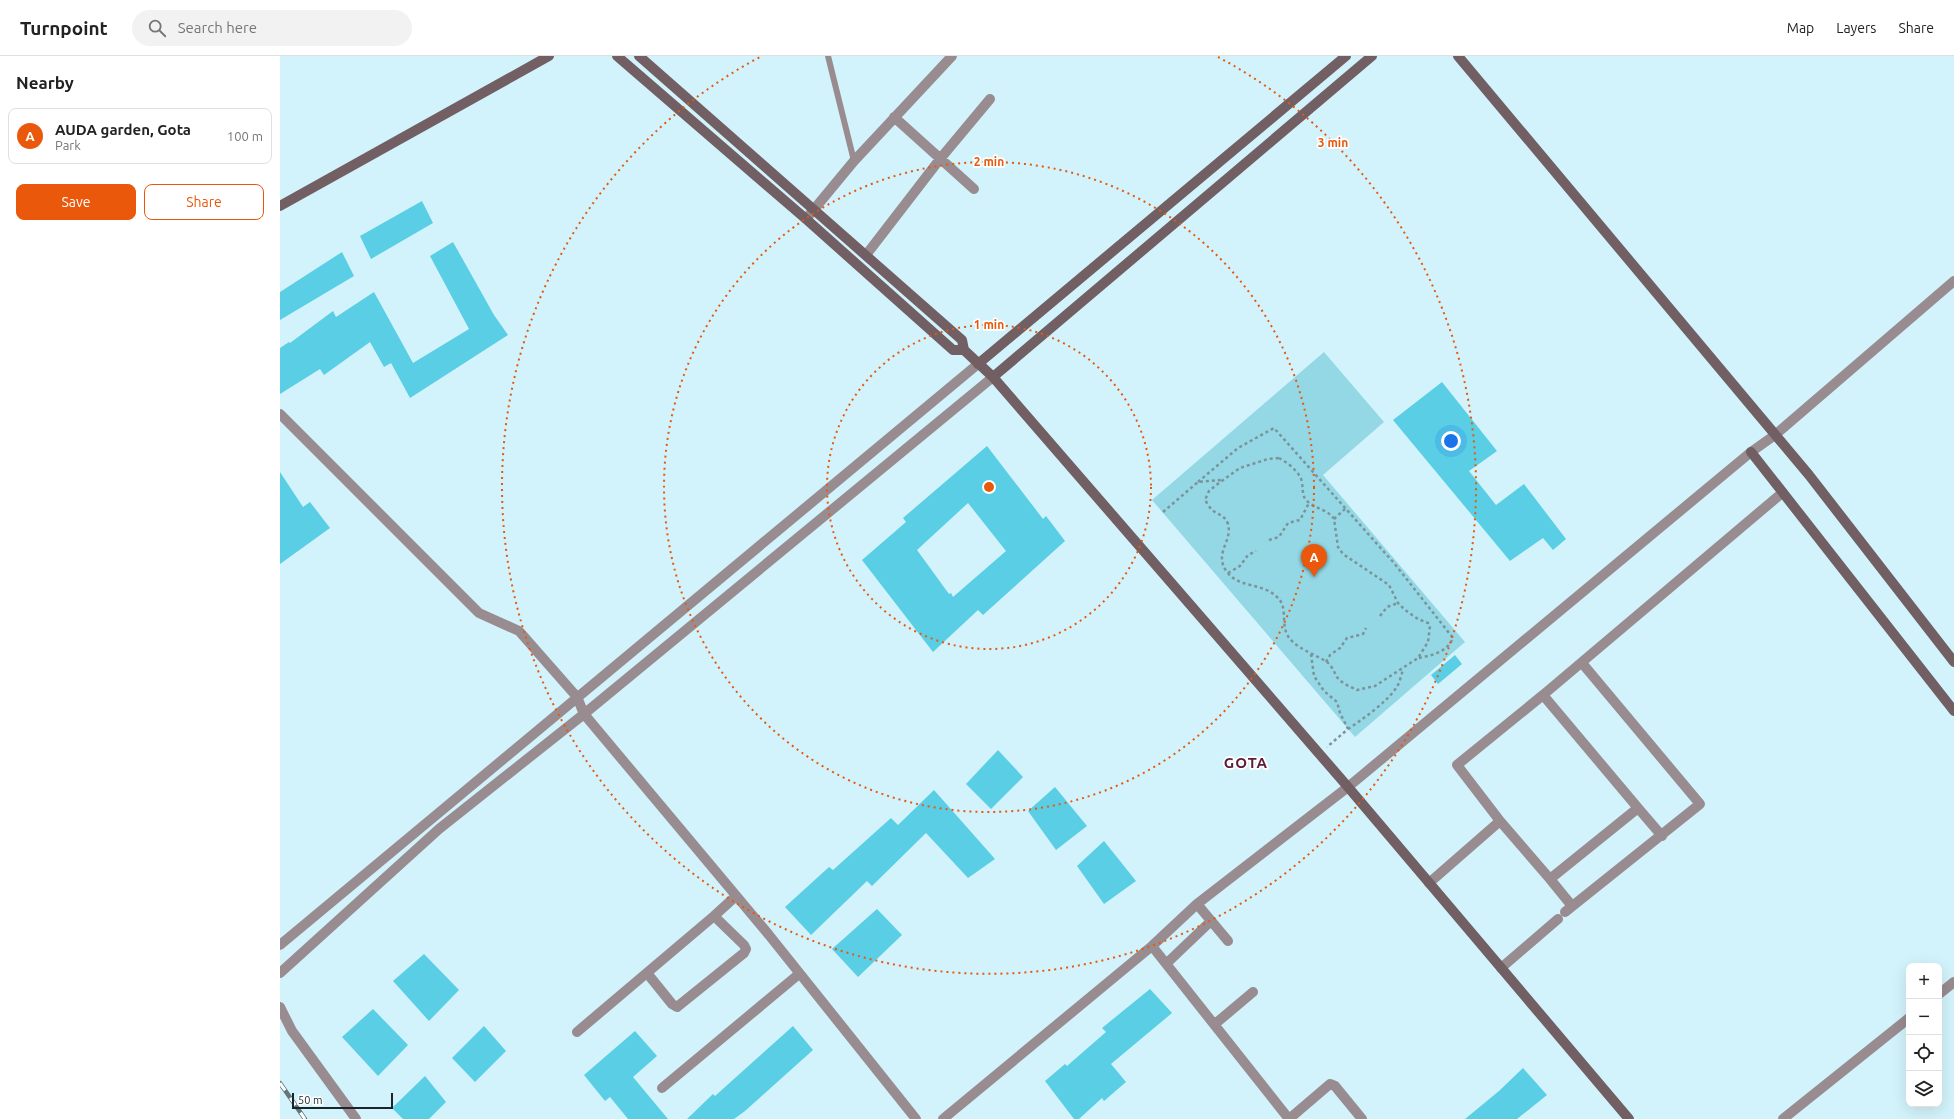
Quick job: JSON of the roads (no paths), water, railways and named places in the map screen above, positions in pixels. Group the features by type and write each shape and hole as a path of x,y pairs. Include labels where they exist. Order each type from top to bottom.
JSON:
{"street":[{"path":"280,206 549,56"},
{"path":"617,56 806,219 952,350 964,350"},
{"path":"639,56 962,340 964,350 993,377 1320,754 1629,1119"},
{"path":"806,219 854,161 952,56"},
{"path":"280,945 1346,56"},
{"path":"280,973 439,829 584,714 993,377 1372,56"},
{"path":"1458,56 1809,475 1954,662"},
{"path":"866,255 940,159 990,99"},
{"path":"894,117 974,189"},
{"path":"943,1119 1152,946 1197,904 1348,787 1751,452 1775,435 1954,281"},
{"path":"280,414 479,613 518,631 577,697 584,714 800,974 916,1119"},
{"path":"1751,452 1954,712"},
{"path":"1565,912 1550,879 1500,821 1457,765 1544,695 1782,493"},
{"path":"1501,968 1565,912 1662,836 1700,804 1582,663"},
{"path":"1544,695 1662,836"},
{"path":"1550,879 1638,808"},
{"path":"1429,883 1500,821"},
{"path":"576,1032 736,896"},
{"path":"1197,904 1228,941"},
{"path":"647,973 672,1004 677,1007 744,953 746,949 744,945 714,916"},
{"path":"1167,963 1211,921"},
{"path":"1152,946 1167,963 1289,1119 1330,1084 1335,1086 1362,1119"},
{"path":"662,1088 800,974"},
{"path":"1942,992 1954,982"},
{"path":"1215,1024 1253,992"},
{"path":"280,1007 292,1031 356,1119"},
{"path":"1783,1119 1906,1020"}],"lane":[{"path":"828,56 854,161"}],"railway":[{"path":"280,1083 305,1119"}],"place":[{"name":"AUDA garden, Gota","path":"1314,577"}],"district":[{"name":"GOTA","path":"1246,763"}]}
